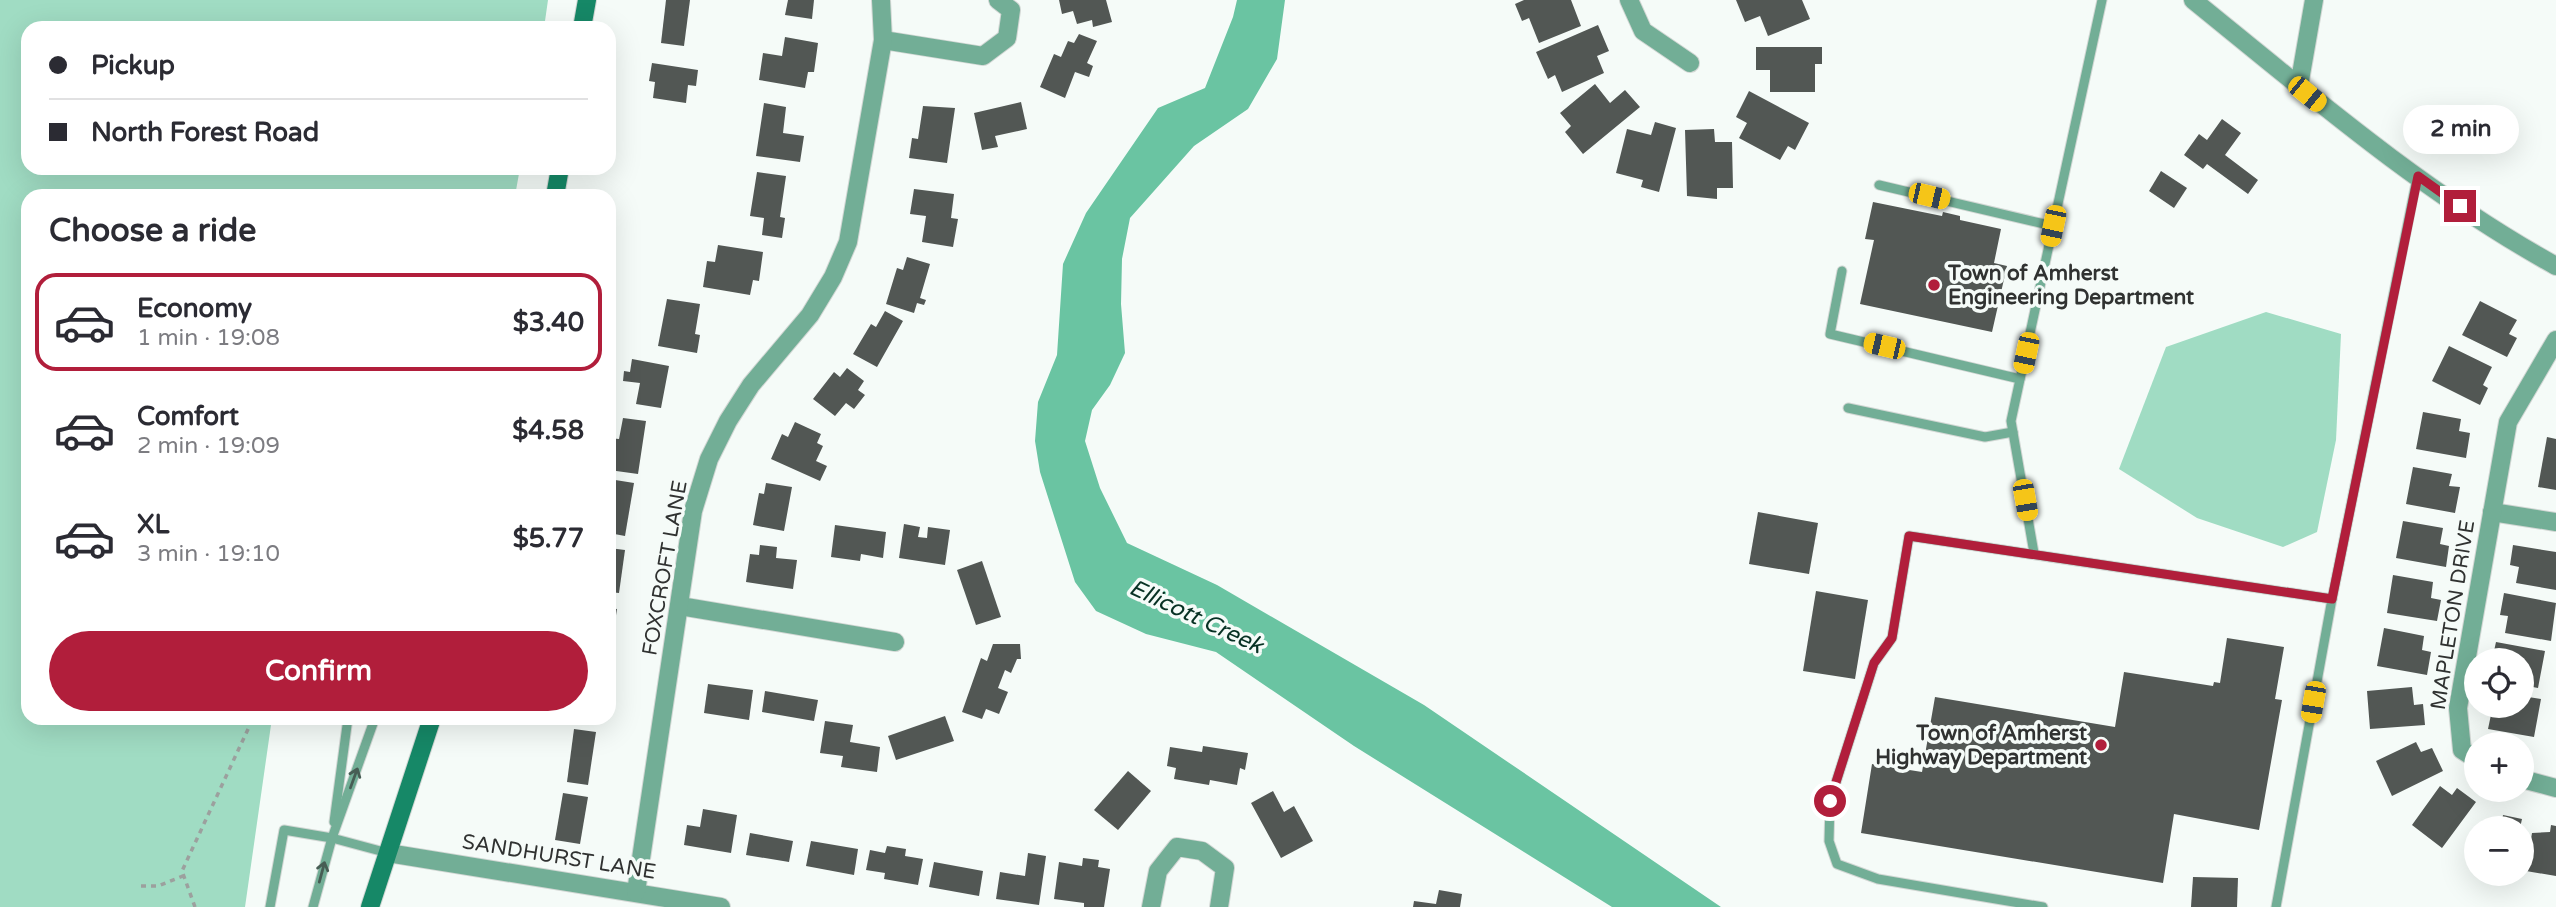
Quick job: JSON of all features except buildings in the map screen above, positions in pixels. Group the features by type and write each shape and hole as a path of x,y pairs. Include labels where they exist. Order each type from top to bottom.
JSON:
{"main road":[{"path":"583,21 587,0"},
{"path":"370,907 430,725"}],"street":[{"name":"FOXCROFT LANE","path":"636,892 693,511 709,459 728,421 751,385 810,315 833,277 848,242 883,40 881,0"},
{"path":"883,40 983,56 1007,38 1011,10 998,0"},
{"path":"1629,0 1643,31 1690,63"},
{"path":"2193,0 2355,131 2481,221 2556,266"},
{"path":"2298,86 2314,0"},
{"name":"MAPLETON DRIVE","path":"2464,751 2458,708 2508,422 2556,340"},
{"name":"MAPLETON DRIVE","path":"2492,512 2556,522"},
{"path":"680,606 895,642"},
{"path":"2534,782 2556,788"},
{"path":"1151,907 1158,871 1177,847 1202,851 1225,868 1219,907"},
{"name":"SANDHURST LANE","path":"388,853 721,907"}],"lane":[{"path":"2034,553 2011,421 2102,0"},
{"path":"2276,907 2332,599 2418,176"},
{"path":"1879,185 2053,226"},
{"path":"1842,271 1830,334 2020,379"},
{"path":"1848,408 1985,437 2013,432"},
{"path":"2043,907 1878,879 1837,864 1829,841 1830,801 1874,663 1892,638 1909,536 2332,599"},
{"path":"332,838 347,725"},
{"path":"313,907 332,838 372,725"},
{"path":"270,907 284,830 332,838 388,853"}],"path":[{"path":"195,907 183,876 187,856 249,725"},
{"path":"141,886 158,886 183,876"}],"shaded area":[{"path":"0,0 548,0 545,21 21,21 21,175 519,175 516,189 21,189 21,725 271,725 245,907 0,907"},
{"path":"2266,312 2341,334 2336,440 2317,532 2283,547 2197,518 2119,469 2166,347"}],"water":[{"name":"Ellicott Creek","path":"1237,0 1285,0 1277,59 1248,109 1194,146 1130,218 1122,259 1121,304 1125,353 1110,385 1092,410 1085,441 1100,488 1127,543 1217,585 1424,705 1721,907 1612,907 1354,746 1216,652 1146,634 1096,611 1075,582 1040,472 1035,441 1038,402 1057,355 1063,264 1086,213 1158,108 1205,88"}],"place":[{"name":"Town of Amherst Engineering Department","path":"1934,285"},
{"name":"Town of Amherst Highway Department","path":"2101,745"}],"route":[{"path":"1830,801 1874,663 1892,638 1909,536 2332,599 2418,176 2460,206"}]}
